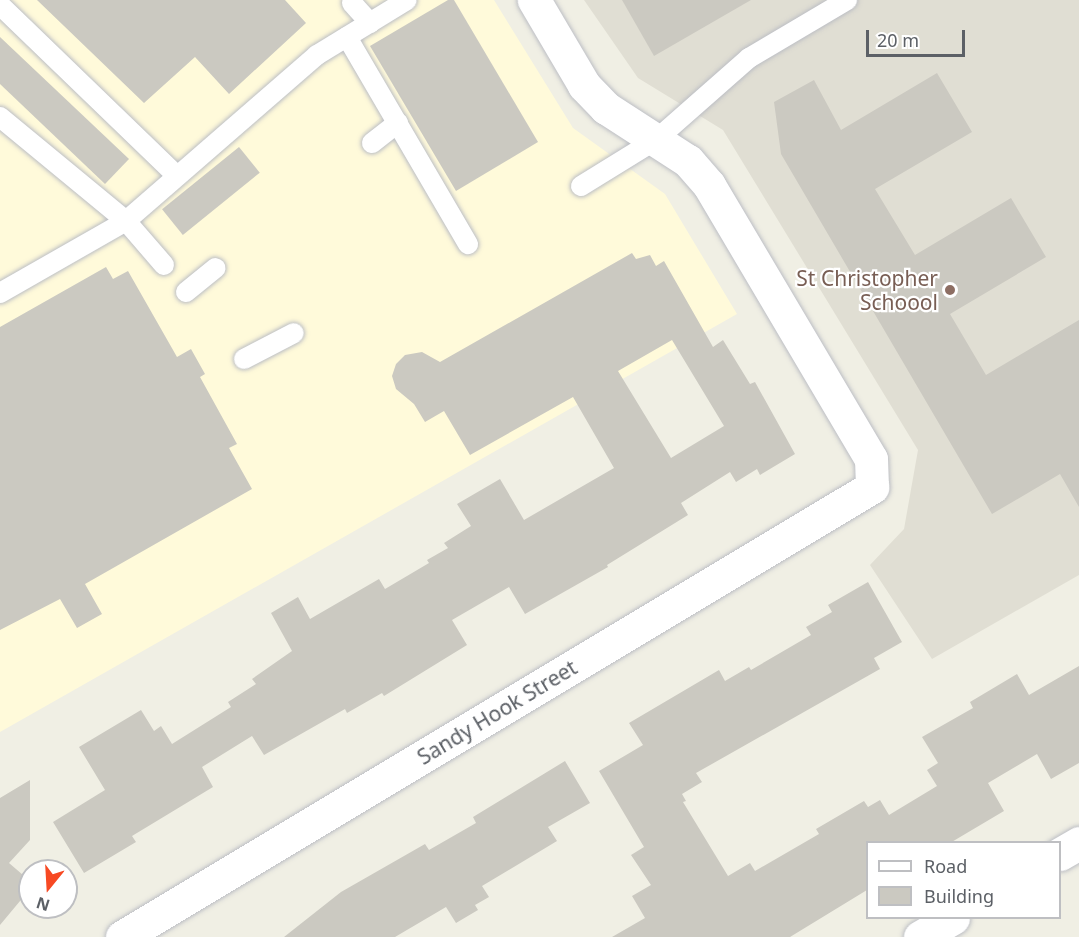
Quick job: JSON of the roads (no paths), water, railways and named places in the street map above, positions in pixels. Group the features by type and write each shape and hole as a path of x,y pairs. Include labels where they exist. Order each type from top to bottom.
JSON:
{"street":[{"path":"534,0 584,86 606,108 657,139"},
{"name":"Sandy Hook Street","path":"122,937 872,487 872,459 710,184 688,161 657,139"},
{"path":"1061,853 1079,843"},
{"path":"920,937 951,919"}],"lane":[{"path":"0,292 126,221 317,55 407,0"},
{"path":"581,186 657,139 749,58 847,0"},
{"path":"352,3 370,23"},
{"path":"0,5 177,177"},
{"path":"347,37 468,244"},
{"path":"0,117 126,221 164,265"},
{"path":"372,143 398,123"},
{"path":"186,292 216,268"},
{"path":"244,359 294,333"}],"place":[{"name":"St Christopher Schoool","path":"950,290"}]}
